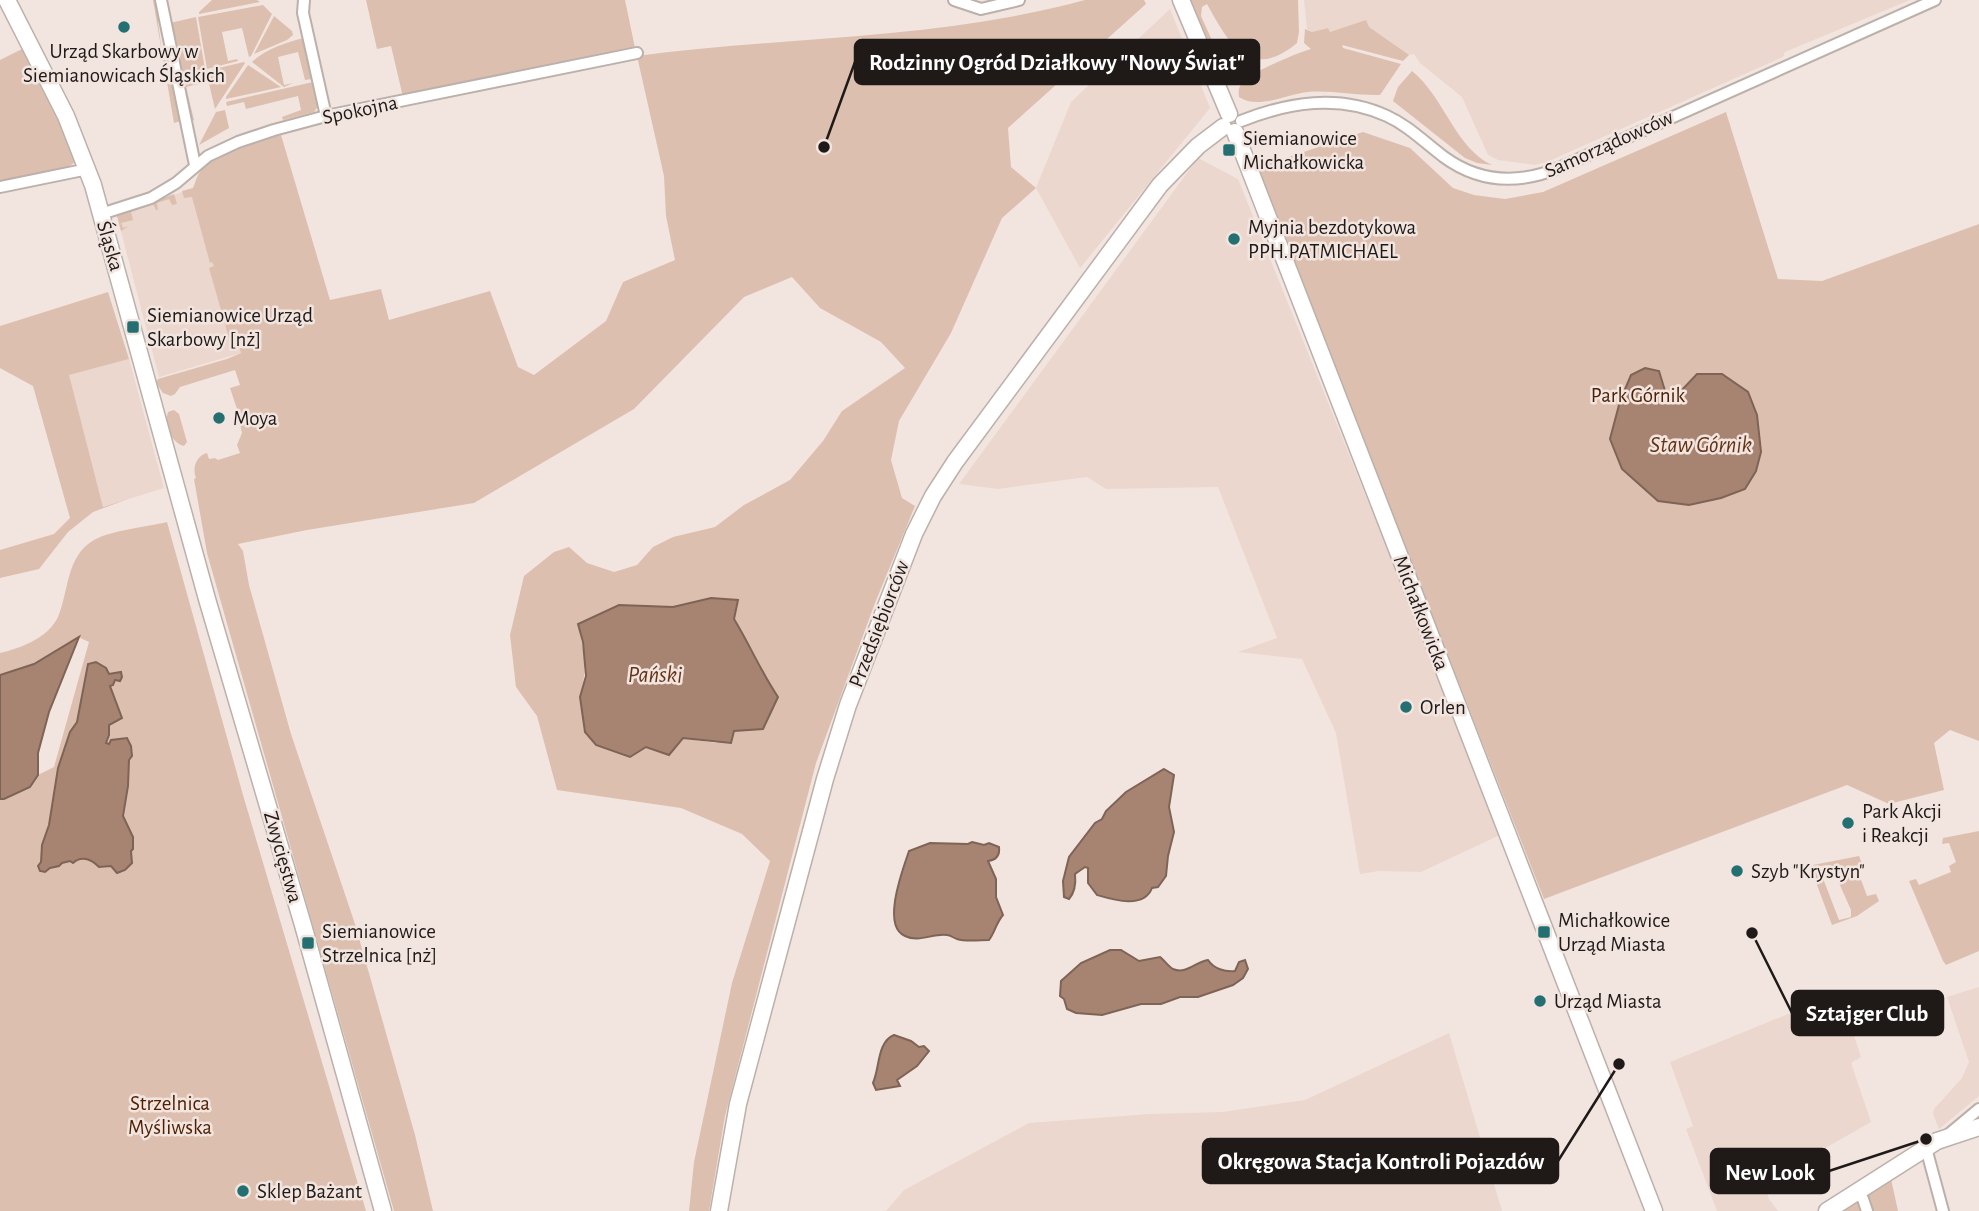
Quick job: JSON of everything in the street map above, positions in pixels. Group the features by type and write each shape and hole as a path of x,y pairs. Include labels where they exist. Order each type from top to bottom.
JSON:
{"street":[{"name":"Śląska","path":"7,0 66,116 88,169 180,503"},
{"path":"160,0 195,165"},
{"path":"304,0 303,13 326,116"},
{"path":"954,0 981,9 1019,0"},
{"name":"Michałkowicka","path":"1181,0 1232,124 1654,1211"},
{"name":"Samorządowców","path":"1232,124 1268,111 1300,104 1323,102 1353,105 1396,121 1470,172 1499,179 1531,178 1934,0"},
{"name":"Spokojna","path":"101,214 151,198 176,183 208,156 238,142 326,116 637,52"},
{"name":"Przedsiębiorców","path":"719,1211 738,1104 825,779 848,705 921,519 955,462 1160,185 1207,138 1232,124"},
{"path":"0,187 88,169"},
{"name":"Zwycięstwa","path":"180,503 383,1211"},
{"path":"1827,1211 1944,1138 1979,1109"},
{"path":"1944,1138 1979,1127"},
{"path":"1926,1148 1942,1211"},
{"path":"1856,1192 1863,1199 1867,1211"}],"shaded area":[{"path":"1304,0 1910,0 1785,52 1783,57 1535,165 1498,160 1488,155 1462,97 1420,63 1414,54 1408,55 1330,33 1328,28 1312,32 1307,29"},
{"path":"1170,9 1210,108 1080,268 1036,188 1071,102"},
{"path":"1198,158 1238,179 1502,834 1421,872 1379,871 1360,874 1336,733 1302,659 1238,652 1277,638 1218,487 1106,489 1087,477 998,489 959,484"},
{"path":"193,188 241,353 159,377 117,216"},
{"path":"129,359 164,488 103,507 68,375"},
{"path":"1979,987 1979,1096 1939,1129 1933,1114 1934,1109 1962,1078 1969,1062 1947,997"},
{"path":"1840,993 1861,1057 1851,1063 1871,1122 1764,1183 1769,1199 1778,1211 1717,1211 1686,1129 1693,1126 1670,1062"},
{"path":"1449,1033 1502,1211 886,1211 904,1190 1029,1123 1150,1114 1223,1112 1305,1100"}],"green space":[{"path":"153,0 158,0 162,21 158,22 162,52 168,51 172,73 166,77"},
{"path":"212,0 257,0 260,2 199,14"},
{"path":"366,0 625,0 635,48 403,97 391,46 377,49"},
{"path":"1085,0 1144,0 1146,4 1008,128 1011,167 1036,188 1002,218 951,333 899,421 891,460 902,498 915,506 875,603 816,763 725,1116 709,1211 689,1211 694,1162 732,983 770,861 742,834 681,808 557,790 537,716 516,687 510,635 524,576 554,552 569,547 587,563 614,572 637,565 653,547 673,537 715,527 744,505 790,480 823,441 842,411 905,368 881,342 820,308 792,277 744,297 634,409 474,503 238,544 243,551 249,585 291,734 355,924 415,1135 433,1211 394,1211 207,553 194,479 195,466 200,457 207,453 209,459 218,460 240,453 237,445 242,433 239,418 242,416 230,388 240,385 235,370 180,387 171,396 163,393 156,383 158,379 241,353 236,336 229,338 209,268 214,266 210,263 192,197 184,198 182,191 193,188 200,172 215,159 238,148 281,135 330,300 381,289 389,320 490,291 518,367 534,375 606,321 623,282 675,260 666,216 664,176 637,56 918,30 1030,13","holes":["711,598 738,600 734,619 778,697 716,743 683,738 646,747 580,697 584,660 578,624 619,605 673,607"]},
{"path":"1188,0 1298,0 1297,43 1281,54 1266,59 1254,58 1233,44 1207,4 1202,7 1201,16 1216,49 1214,51"},
{"path":"263,5 272,14 251,56 249,57 242,28 222,32 228,61 238,61 207,69 198,17"},
{"path":"274,16 292,31 293,35 254,54"},
{"path":"196,17 205,69 180,74 170,23"},
{"path":"1366,20 1369,27 1409,55 1403,61 1342,45 1343,48 1401,64 1380,95 1308,92 1264,102 1247,101 1239,97 1240,86 1249,77 1311,49 1304,43 1305,29 1312,32 1328,28 1330,32"},
{"path":"304,38 312,79 305,80 298,52 278,57 284,85 293,83 284,87 252,62 276,47"},
{"path":"22,49 59,122 75,162 67,168 0,181 0,60"},
{"path":"245,63 215,109 206,71"},
{"path":"248,65 281,87 226,99 226,97"},
{"path":"204,71 207,82 186,87 194,120 189,121 180,77"},
{"path":"1412,71 1433,95 1469,147 1492,165 1465,158 1393,101 1398,87"},
{"path":"313,82 318,106 314,112 283,120 282,117 301,110 298,96 246,109 244,102 227,106 226,102"},
{"path":"167,83 174,85 181,121 174,123"},
{"path":"225,110 229,128 199,145 216,112"},
{"name":"Park Górnik","path":"1726,112 1778,279 1822,281 1979,224 1979,741 1950,730 1934,743 1944,790 1889,804 1847,785 1544,899 1256,168 1363,132 1410,148 1453,188 1474,195 1505,199 1543,192"},
{"path":"174,194 177,204 172,205 169,199 157,203 158,210 153,204 131,212 133,220 121,223 123,228 129,226 121,231 117,216"},
{"path":"108,292 129,359 69,375 103,507 128,499 93,512 68,532 39,569 0,578 0,550 54,534 70,518 33,386 0,368 0,326"},
{"path":"174,410 179,414 187,442 184,446 175,441 168,427 168,412"},
{"name":"Strzelnica Myśliwska","path":"167,522 243,795 366,1211 0,1211 0,799 30,787 38,775 54,767 89,642 78,637 34,664 0,675 0,653 33,641 48,631 62,607 73,565 85,547 110,534"},
{"path":"1979,831 1979,951 1946,965 1909,881 1916,879 1919,885 1951,872 1949,866 1956,862 1949,843 1942,844 1943,838"},
{"path":"1859,856 1863,866 1857,869 1867,896 1876,894 1879,901 1857,916 1832,925 1811,869 1813,865","holes":["1831,865 1851,910 1851,917 1839,920 1819,868 1821,866"]},
{"path":"1891,1179 1898,1211 1843,1211"}],"water":[{"name":"Staw Górnik","path":"1645,368 1659,371 1666,394 1680,392 1697,374 1722,374 1748,392 1757,415 1761,452 1756,471 1745,489 1689,505 1658,501 1622,469 1610,439 1620,401 1631,375"},
{"name":"Pański","path":"711,598 738,600 734,619 778,697 763,729 734,731 731,743 683,738 669,755 646,747 630,757 596,745 585,732 580,697 586,676 583,642 578,624 619,605 673,607"},
{"path":"79,637 49,712 38,753 38,775 30,787 0,799 0,675 34,664"},
{"path":"96,662 106,668 109,674 121,672 122,677 110,686 122,718 109,725 106,743 127,738 131,746 132,756 129,760 123,816 133,837 132,863 117,873 111,866 99,867 83,859 62,863 45,872 40,871 38,866 49,825 58,768 70,732 77,722 88,664"},
{"path":"1164,769 1174,775 1169,807 1174,832 1166,876 1158,887 1152,888 1148,895 1136,901 1104,897 1097,895 1088,883 1088,868 1085,867 1075,874 1075,887 1069,899 1064,897 1063,881 1069,857 1095,823 1102,819 1106,811 1126,792"},
{"path":"972,842 984,845 989,843 999,847 997,857 988,861 996,879 996,897 1003,915 989,940 957,939 950,935 916,939 905,936 898,930 894,909 909,851 930,843"},
{"path":"1110,950 1121,950 1139,961 1160,957 1171,968 1178,970 1208,960 1217,968 1235,971 1239,962 1245,960 1248,969 1243,978 1233,985 1198,997 1180,997 1161,1004 1141,1004 1102,1015 1076,1013 1067,1009 1060,996 1061,981 1081,963"},
{"path":"894,1035 919,1047 924,1046 929,1051 917,1066 897,1080 900,1086 876,1090 873,1083 882,1049"}],"place":[{"name":"Urząd Skarbowy w Siemianowicach Śląskich","path":"124,27"},
{"name":"Rodzinny Ogród Działkowy \"Nowy Świat\"","path":"824,147"},
{"name":"Siemianowice Michałkowicka","path":"1229,150"},
{"name":"Myjnia bezdotykowa PPH.PATMICHAEL","path":"1234,239"},
{"name":"Siemianowice Urząd Skarbowy [nż]","path":"133,327"},
{"name":"Moya","path":"219,418"},
{"name":"Orlen","path":"1406,707"},
{"name":"Park Akcji i Reakcji","path":"1848,823"},
{"name":"Szyb \"Krystyn\"","path":"1737,871"},
{"name":"Michałkowice Urząd Miasta","path":"1544,932"},
{"name":"Sztajger Club","path":"1752,933"},
{"name":"Siemianowice Strzelnica [nż]","path":"308,943"},
{"name":"Urząd Miasta","path":"1540,1001"},
{"name":"Okręgowa Stacja Kontroli Pojazdów","path":"1619,1064"},
{"name":"New Look","path":"1926,1139"},
{"name":"Sklep Bażant","path":"243,1191"}]}
